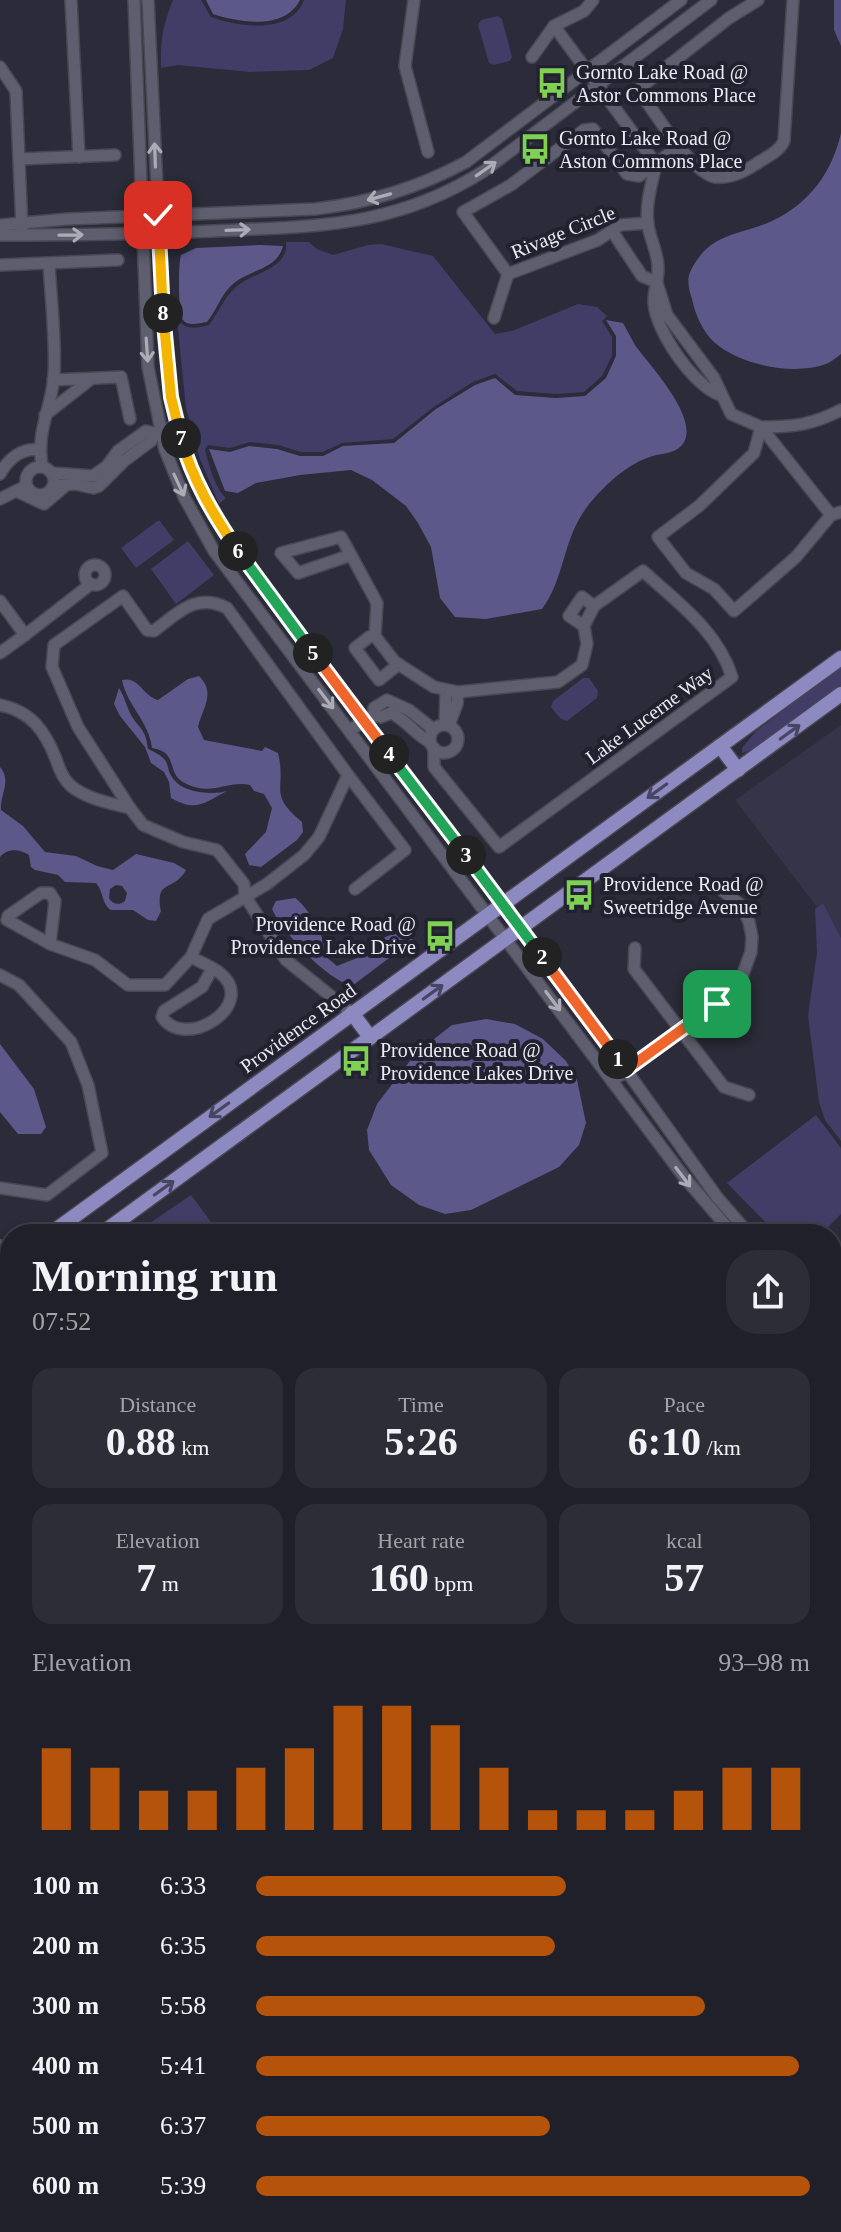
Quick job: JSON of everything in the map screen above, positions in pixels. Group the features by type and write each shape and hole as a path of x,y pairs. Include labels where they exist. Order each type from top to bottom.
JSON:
{"main road":[{"name":"Providence Road","path":"64,1224 841,658"},
{"path":"115,1224 841,694"},
{"path":"720,746 738,770"},
{"path":"352,1013 370,1037"}],"street":[{"path":"71,0 79,157"},
{"path":"134,0 148,367 156,432 173,473 214,551 689,1185 724,1224"},
{"path":"148,0 165,352 177,426 192,472 224,531 369,718 717,1197 740,1224"},
{"path":"414,0 405,66 428,152"},
{"path":"532,57 554,26 584,11 593,0"},
{"path":"0,225 342,206 403,191 466,162 681,0"},
{"path":"0,235 142,234 345,224 404,210 460,186 484,171 711,0"},
{"path":"758,0 693,45 641,87 641,94 680,146 697,167 712,177 738,174 781,148 784,141 793,0"},
{"path":"554,26 656,164 648,223 659,265 653,300 657,322 707,391 720,395"},
{"path":"0,67 16,91 22,235"},
{"name":"Rivage Circle","path":"648,223 620,225 598,240 508,274 463,212 511,185 584,130 593,129 627,174 639,176 680,146"},
{"path":"20,159 115,155"},
{"path":"612,231 642,276 656,282 664,298 667,315 714,378 731,414 761,427 797,426 818,422 841,410"},
{"path":"0,265 118,260"},
{"path":"49,264 53,380 44,415 40,450 47,470 58,486"},
{"path":"494,318 508,274"},
{"path":"678,354 688,346"},
{"path":"53,380 121,377 130,419"},
{"path":"44,415 92,378"},
{"path":"0,499 21,488 27,473 33,468 93,476 107,466 116,453 146,431 156,432 177,426"},
{"path":"761,427 836,514 796,557 734,611 714,589 686,573 658,537 699,506 754,453 761,427"},
{"path":"21,488 39,495 58,486 99,486 124,461 151,441 156,432"},
{"path":"1,470 15,456 31,448 40,450"},
{"path":"351,555 298,573 281,553 341,537 351,555 377,603 375,636 399,664 434,687 452,691"},
{"name":"Lake Lucerne Way","path":"643,571 701,623 727,662 732,677 499,847 434,767 452,691 558,682 582,665 587,644 584,626 594,606 643,571"},
{"path":"0,653 91,584"},
{"path":"352,1013 286,960 245,896 244,884 217,850 183,842 143,825 78,727 52,667 54,645 123,596 147,630 154,631 193,602 217,603 227,608 405,850 355,889"},
{"path":"584,626 569,616 582,597 594,606"},
{"path":"0,601 25,635"},
{"path":"375,636 355,648 379,680 399,664"},
{"path":"0,705 28,715 43,732 62,774 72,787 102,802 130,808"},
{"path":"350,730 369,718 391,713 405,719 421,737 439,737"},
{"path":"50,944 55,901 50,893 41,893 8,916 7,920 50,944 95,960 128,985 165,985 191,957 208,919 267,884 304,855 319,837 348,775"},
{"path":"612,1081 730,994 740,982 751,952 749,922 742,906 722,890"},
{"path":"635,948 634,969 680,1032 724,1087 749,1095"},
{"path":"191,957 222,974 230,991 228,1009 217,1020 190,1029 180,1030 164,1021 164,1011 192,996 202,987 212,969"},
{"path":"0,975 19,985 71,1042 88,1085 102,1153 47,1195 0,1188"},
{"path":"0,2096 0,2146"}],"shaded area":[{"path":"173,0 201,0 211,17 263,25 288,19 304,0 346,0 343,29 333,58 309,70 250,72 178,65 161,68 163,33"},
{"path":"206,0 300,0 284,16 261,22 213,14"},
{"path":"834,0 841,0 841,46 834,30"},
{"path":"498,16 502,19 512,57 510,61 494,65 489,63 478,25 481,20"},
{"path":"841,133 841,354 826,364 798,369 767,366 738,357 714,342 703,328 689,288 691,270 707,248 716,242 786,214 808,196 832,161"},
{"path":"286,242 309,242 333,255 381,244 433,256 495,334 512,331 578,304 597,307 607,316 602,321 612,337 612,356 602,376 584,392 557,394 517,391 495,374 473,382 435,406 393,439 342,443 323,452 301,452 278,445 250,442 230,448 208,445 205,450 211,469 226,498 219,504 200,459 186,408 177,319 188,327 209,325 236,287 282,259"},
{"path":"283,246 269,265 229,288 207,322 191,324 183,320 179,288 181,255 196,248"},
{"path":"606,320 623,323 635,345 675,399 687,431 683,443 671,452 644,459 626,469 590,503 574,529 556,584 542,609 486,619 455,617 440,598 431,547 406,506 372,480 351,470 256,483 238,493 225,491 209,449 230,452 249,446 277,449 300,456 323,456 343,446 394,443 436,409 475,385 495,378 515,395 556,398 585,396 606,378 616,356 616,336"},
{"path":"159,520 174,540 136,568 121,548"},
{"path":"188,541 214,575 176,604 151,569"},
{"path":"841,663 841,689 759,747 742,753 742,748 756,731"},
{"path":"199,676 207,688 198,727 204,740 262,751 265,747 278,753 281,797 302,822 303,832 297,840 261,867 249,865 245,854 266,832 272,808 264,794 254,791 250,785 241,784 202,789 178,778 166,754 152,748 147,730 128,698 122,680 133,681 158,700 188,679"},
{"path":"583,678 589,678 598,691 597,698 567,721 561,719 551,707 553,701"},
{"path":"119,688 143,732 148,749 166,761 176,782 200,792 227,791 194,805 171,798 164,772 151,763 145,747 114,704"},
{"path":"841,725 841,938 823,903 817,907 735,800"},
{"path":"0,767 5,777 1,810 23,826 45,852 76,856 113,870 136,854 174,863 186,870 163,890 161,911 156,921 148,920 133,910 111,910 96,883 65,882 58,875 35,870 31,867 29,855 25,853 10,851 0,857","holes":["116,885 122,886 127,893 125,901 114,903 109,898 110,889"]},
{"path":"295,898 316,924 325,956 337,966 367,954 370,946 392,935 402,934 413,940 352,986 318,965 278,919 272,909 276,901"},
{"path":"823,903 841,938 841,1141 825,1120 819,1102 808,1015 817,953 815,909"},
{"path":"486,1019 515,1024 543,1039 566,1061 577,1080 586,1123 579,1145 559,1167 471,1210 445,1214 419,1205 391,1185 369,1150 367,1130 377,1104 416,1053 452,1025"},
{"path":"0,1044 34,1089 46,1127 41,1134 18,1134 0,1112"},
{"path":"816,1115 841,1148 841,1214 831,1224 767,1224 727,1183"},
{"path":"191,1195 213,1224 151,1224"}],"place":[{"name":"Gornto Lake Road @ Astor Commons Place","path":"552,83"},
{"name":"Gornto Lake Road @ Aston Commons Place","path":"535,149"},
{"name":"Providence Road @ Sweetridge Avenue","path":"579,895"},
{"name":"Providence Road @ Providence Lake Drive","path":"440,936"},
{"name":"Providence Road @ Providence Lakes Drive","path":"356,1061"}],"route":[{"path":"158,215 165,352 174,411 192,472 224,531 243,558 626,1070 717,1004"}]}
